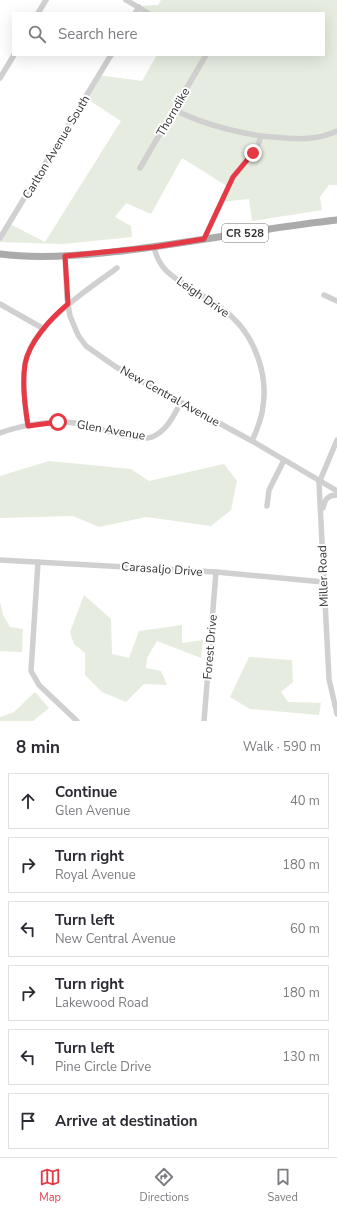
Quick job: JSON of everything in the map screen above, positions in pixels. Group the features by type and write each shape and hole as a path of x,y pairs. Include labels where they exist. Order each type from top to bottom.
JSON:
{"main road":[{"name":"CR 528","path":"0,254 65,256 154,247 337,220"}],"street":[{"path":"39,12 46,0"},
{"path":"126,0 146,12"},
{"path":"136,12 138,7"},
{"path":"0,78 13,56"},
{"name":"Carlton Avenue South","path":"0,238 110,56"},
{"name":"Thorndike","path":"140,168 205,56"},
{"path":"175,110 210,125 236,132 260,136 315,139 337,131"},
{"path":"204,239 233,177 257,148 260,136"},
{"name":"Leigh Drive","path":"154,247 162,268 232,317 245,332 252,345 261,369 264,396 261,418 252,441"},
{"name":"New Central Avenue","path":"65,256 70,316 78,335 86,346 116,367 252,441 337,491"},
{"path":"28,426 24,401 25,366 35,341 44,328 68,304 117,268"},
{"path":"324,295 337,301"},
{"path":"0,304 44,328"},
{"name":"Glen Avenue","path":"0,433 28,426 58,422 74,423 144,439 153,437 169,424 181,402"},
{"name":"Miller Road","path":"337,440 320,481 323,582 329,678 337,714"},
{"path":"267,506 269,490 284,460"},
{"path":"321,523 324,500 328,496 337,495"},
{"name":"Carasaljo Drive","path":"0,560 216,572 323,582"},
{"path":"38,562 31,671 39,685 77,721"},
{"name":"Forest Drive","path":"204,721 216,572"}],"shaded area":[{"path":"161,0 337,0 337,185 329,185 320,197 322,210 252,221 249,199 219,202 227,186 182,158 151,214 126,203 115,217 131,226 132,237 62,244 0,242 10,224 45,242 121,121 84,97 98,75 142,81 156,56 325,56 325,12 136,12 139,6 158,5"},
{"path":"49,461 131,469 149,481 224,464 237,481 231,510 211,526 146,517 99,527 73,516 0,518 0,476"},
{"path":"84,595 111,619 112,654 129,658 139,631 182,625 182,643 203,640 201,658 157,641 147,658 146,668 161,671 167,685 144,684 126,702 102,692 85,675 85,653 74,644 70,632"},
{"path":"0,602 3,615 10,627 23,629 22,652 0,651"},
{"path":"249,657 292,660 293,682 281,692 288,702 321,703 319,715 250,709 230,697"},
{"path":"35,692 49,708 33,721 0,721 0,717 14,712"}],"route":[{"path":"58,422 28,426 24,401 25,366 26,360 35,341 44,328 61,309 68,304 65,256 154,247 204,239 233,177 253,153"}]}
